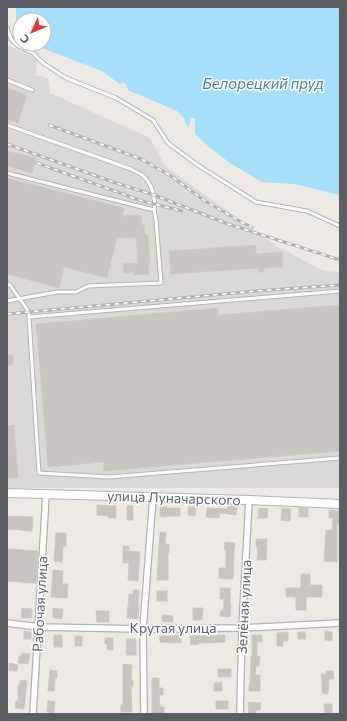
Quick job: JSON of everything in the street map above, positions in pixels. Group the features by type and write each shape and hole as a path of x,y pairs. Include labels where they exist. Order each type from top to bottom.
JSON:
{"street":[{"name":"улица Луначарского","path":"7,494 152,497 340,504"},
{"name":"Рабочая улица","path":"32,714 39,627 46,494"},
{"path":"144,714 143,629 152,497"},
{"name":"Зелёная улица","path":"240,714 242,628 249,500"},
{"name":"Крутая улица","path":"7,623 39,627 143,629 242,628 340,623"}],"lane":[{"path":"7,28 11,39 18,46 33,54 43,63 66,78 116,98 153,120 168,143 196,164 256,202 307,211 340,226"},
{"path":"7,80 32,90"},
{"path":"7,125 131,169 143,176 150,185 154,195 161,283 88,286 76,292 57,292 7,301"},
{"path":"7,173 154,210"},
{"path":"7,284 10,285 20,299 28,312 29,317 39,473 109,477 340,458"},
{"path":"29,317 340,291"}],"shaded area":[{"path":"7,45 12,47 12,52 22,52 37,59 36,75 48,78 50,93 150,138 166,167 278,247 324,271 340,272 340,488 7,488"}],"water":[{"name":"Белорецкий пруд","path":"16,7 340,7 340,195 294,184 262,182 230,163 195,134 195,118 191,118 188,129 184,118 177,111 128,90 126,84 122,82 121,85 102,71 52,52 52,12 16,12"}],"building":[{"path":"7,88 27,95 18,123 7,120"},
{"path":"7,151 36,158 32,173 7,166"},
{"path":"7,178 124,208 122,216 141,215 145,235 148,235 150,264 148,265 149,274 134,275 134,272 124,273 123,264 138,263 136,237 117,238 107,278 64,267 59,288 7,274"},
{"path":"256,245 256,254 282,252 283,267 264,268 264,272 258,272 258,268 171,274 169,251"},
{"path":"340,305 340,451 104,471 103,462 48,467 36,324 218,308 218,315"},
{"path":"7,355 13,355 13,365 7,366"},
{"path":"14,425 18,478 7,478 7,426"},
{"path":"97,505 116,506 116,518 108,518 108,516 97,515"},
{"path":"127,506 133,506 133,520 127,520"},
{"path":"228,506 237,507 236,515 220,513 219,518 206,517 207,508 227,509"},
{"path":"160,507 180,508 180,516 160,517"},
{"path":"188,507 196,507 195,516 188,515"},
{"path":"259,508 268,509 267,518 258,518"},
{"path":"282,508 291,509 290,521 281,520"},
{"path":"299,508 308,508 308,517 299,517"},
{"path":"329,510 339,511 339,524 337,524 337,562 324,561 326,530 332,530 333,518 329,518"},
{"path":"7,516 33,517 32,531 7,529"},
{"path":"160,532 166,533 165,544 169,544 168,580 157,580"},
{"path":"56,533 66,533 66,546 63,546 62,562 54,561"},
{"path":"256,539 267,539 266,560 257,560 258,547 256,547"},
{"path":"225,542 235,543 233,579 219,578 219,568 226,568 226,550 224,550"},
{"path":"123,546 129,546 129,551 140,552 138,581 128,580 129,563 123,563"},
{"path":"7,549 38,551 36,583 7,581"},
{"path":"53,570 63,571 62,584 68,584 67,598 51,597"},
{"path":"301,574 310,574 310,585 322,585 322,597 306,597 306,610 296,610 296,597 286,597 286,588 301,588"},
{"path":"220,588 230,588 230,617 220,616 221,610 223,611 224,599 220,599"},
{"path":"133,590 139,590 138,619 127,618 129,594 133,594"},
{"path":"157,591 167,591 167,601 157,601"},
{"path":"22,608 32,609 32,618 21,618"},
{"path":"53,608 63,609 62,619 53,618"},
{"path":"193,608 203,608 202,620 193,620"},
{"path":"96,611 109,611 109,622 97,622"},
{"path":"162,615 173,616 173,622 162,621"},
{"path":"24,631 31,632 31,639 24,639"},
{"path":"325,631 332,632 332,641 325,640"},
{"path":"288,632 288,641 283,641 283,646 277,646 277,633"},
{"path":"298,632 305,632 306,639 298,639"},
{"path":"54,635 62,635 62,647 54,647"},
{"path":"181,635 181,643 160,642 160,636"},
{"path":"225,635 225,642 199,643 191,645 190,636"},
{"path":"252,635 262,635 262,642 257,642 257,656 260,656 259,666 256,666 255,675 260,675 260,691 249,691"},
{"path":"75,636 82,636 82,646 75,646"},
{"path":"105,638 113,638 113,650 107,650"},
{"path":"127,639 136,639 136,655 126,655"},
{"path":"22,653 30,654 28,664 18,663 19,656 21,656"},
{"path":"9,663 18,665 17,671 9,670"},
{"path":"123,664 132,665 132,712 121,712 121,705 123,705"},
{"path":"218,669 231,669 231,677 218,677"},
{"path":"50,670 57,671 54,691 48,691"},
{"path":"326,671 333,671 334,679 329,679 328,694 322,693 321,674 326,674"},
{"path":"152,678 159,678 159,688 163,688 163,695 159,695 160,707 164,707 164,714 152,714"},
{"path":"20,680 27,681 24,709 15,708 16,701 18,701 18,685 20,685"},
{"path":"222,682 222,691 214,691 214,683"},
{"path":"48,701 55,702 54,713 47,712"},
{"path":"216,701 228,701 228,709 216,709"},
{"path":"248,702 261,703 260,710 256,710 256,714 249,714"},
{"path":"324,704 332,704 332,713 325,714"}],"railway":[{"path":"49,125 141,159 171,176 205,201 252,227"},
{"path":"7,144 154,195 228,224 340,260"},
{"path":"37,163 142,201 182,211"},
{"path":"7,314 256,291 340,285"}]}
